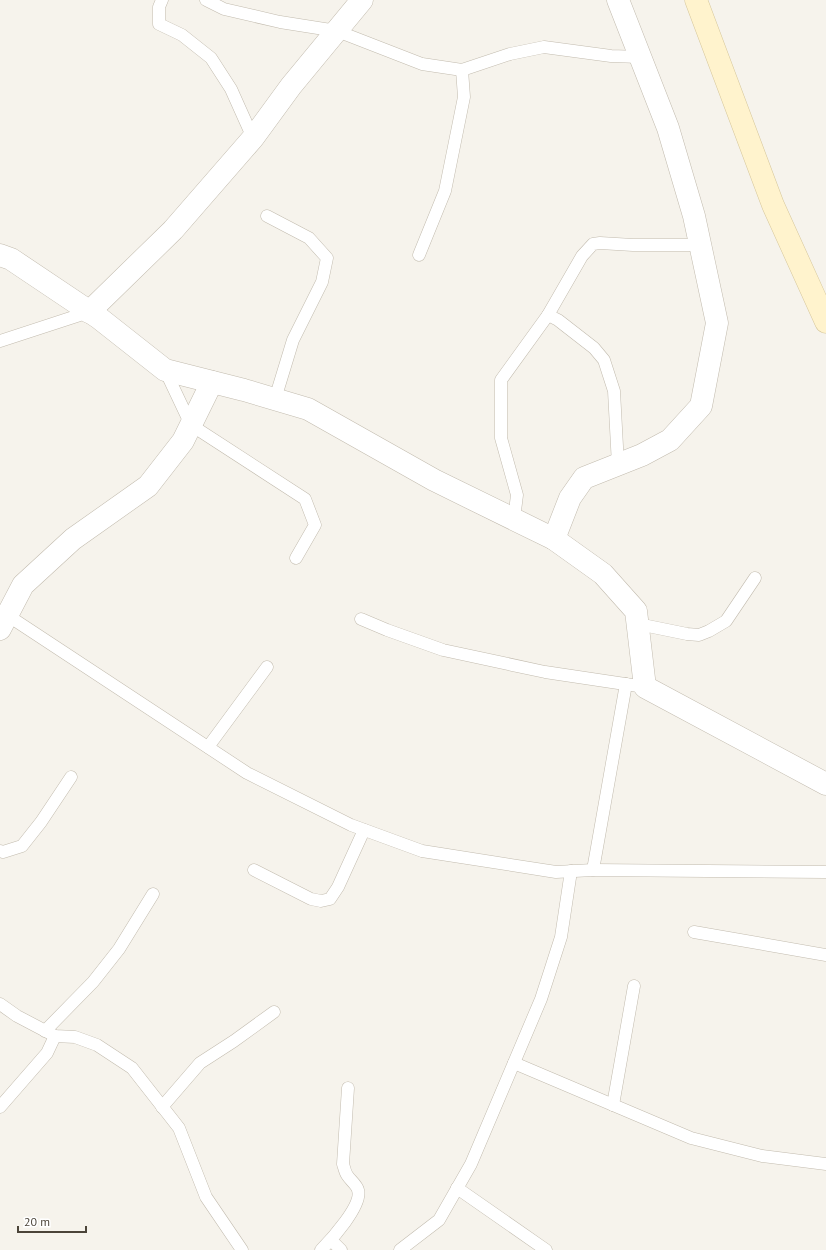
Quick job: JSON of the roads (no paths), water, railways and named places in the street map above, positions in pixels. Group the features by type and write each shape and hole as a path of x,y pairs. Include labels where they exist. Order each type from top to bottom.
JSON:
{"main road":[{"path":"696,0 773,205 821,298 826,322"}],"street":[{"path":"89,312 173,230 253,138 291,86 362,0"},
{"path":"554,539 570,498 584,478 642,455 670,440 701,406 717,323 694,216 668,128 618,0"},
{"path":"0,255 11,259 89,312 165,370 308,409 434,480 554,539 603,574 636,611 638,624 636,685 826,784"},
{"path":"4,622 23,584 73,539 148,486 183,441 212,382"}],"lane":[{"path":"162,0 159,7 159,24 182,35 211,58 231,89 253,138"},
{"path":"206,0 224,9 280,22 337,31 422,64 462,70 510,54 544,47 611,56 640,57"},
{"path":"419,255 445,191 464,97 462,70"},
{"path":"267,216 309,238 327,258 322,282 293,340 275,399"},
{"path":"514,519 517,495 501,438 501,380 548,315 582,256 593,244 600,242 633,245 700,245"},
{"path":"0,341 89,312"},
{"path":"548,315 558,320 594,348 604,360 614,391 618,465"},
{"path":"165,370 191,425 305,499 315,525 296,558"},
{"path":"638,624 686,634 698,635 709,631 726,621 755,578"},
{"path":"361,619 443,650 545,672 636,685 593,870"},
{"path":"4,622 208,747 247,773 364,830 422,851 556,872 593,870 826,872"},
{"path":"208,747 267,667"},
{"path":"0,851 3,852 22,846 41,822 71,777"},
{"path":"254,870 311,899 320,901 330,899 338,887 364,830"},
{"path":"400,1250 439,1220 471,1164 541,999 561,936 571,871"},
{"path":"0,1107 47,1054 50,1033 119,949 153,894"},
{"path":"694,932 826,955"},
{"path":"613,1105 634,986"},
{"path":"0,1004 17,1016 50,1033 75,1037 97,1045 132,1068 179,1128 206,1197 242,1250"},
{"path":"162,1107 200,1063 274,1012"},
{"path":"514,1063 691,1138 762,1156 826,1164"},
{"path":"321,1250 331,1240 356,1204 358,1196 358,1189 346,1175 343,1164 348,1088"},
{"path":"457,1188 546,1250"},
{"path":"331,1240 341,1250"}]}
